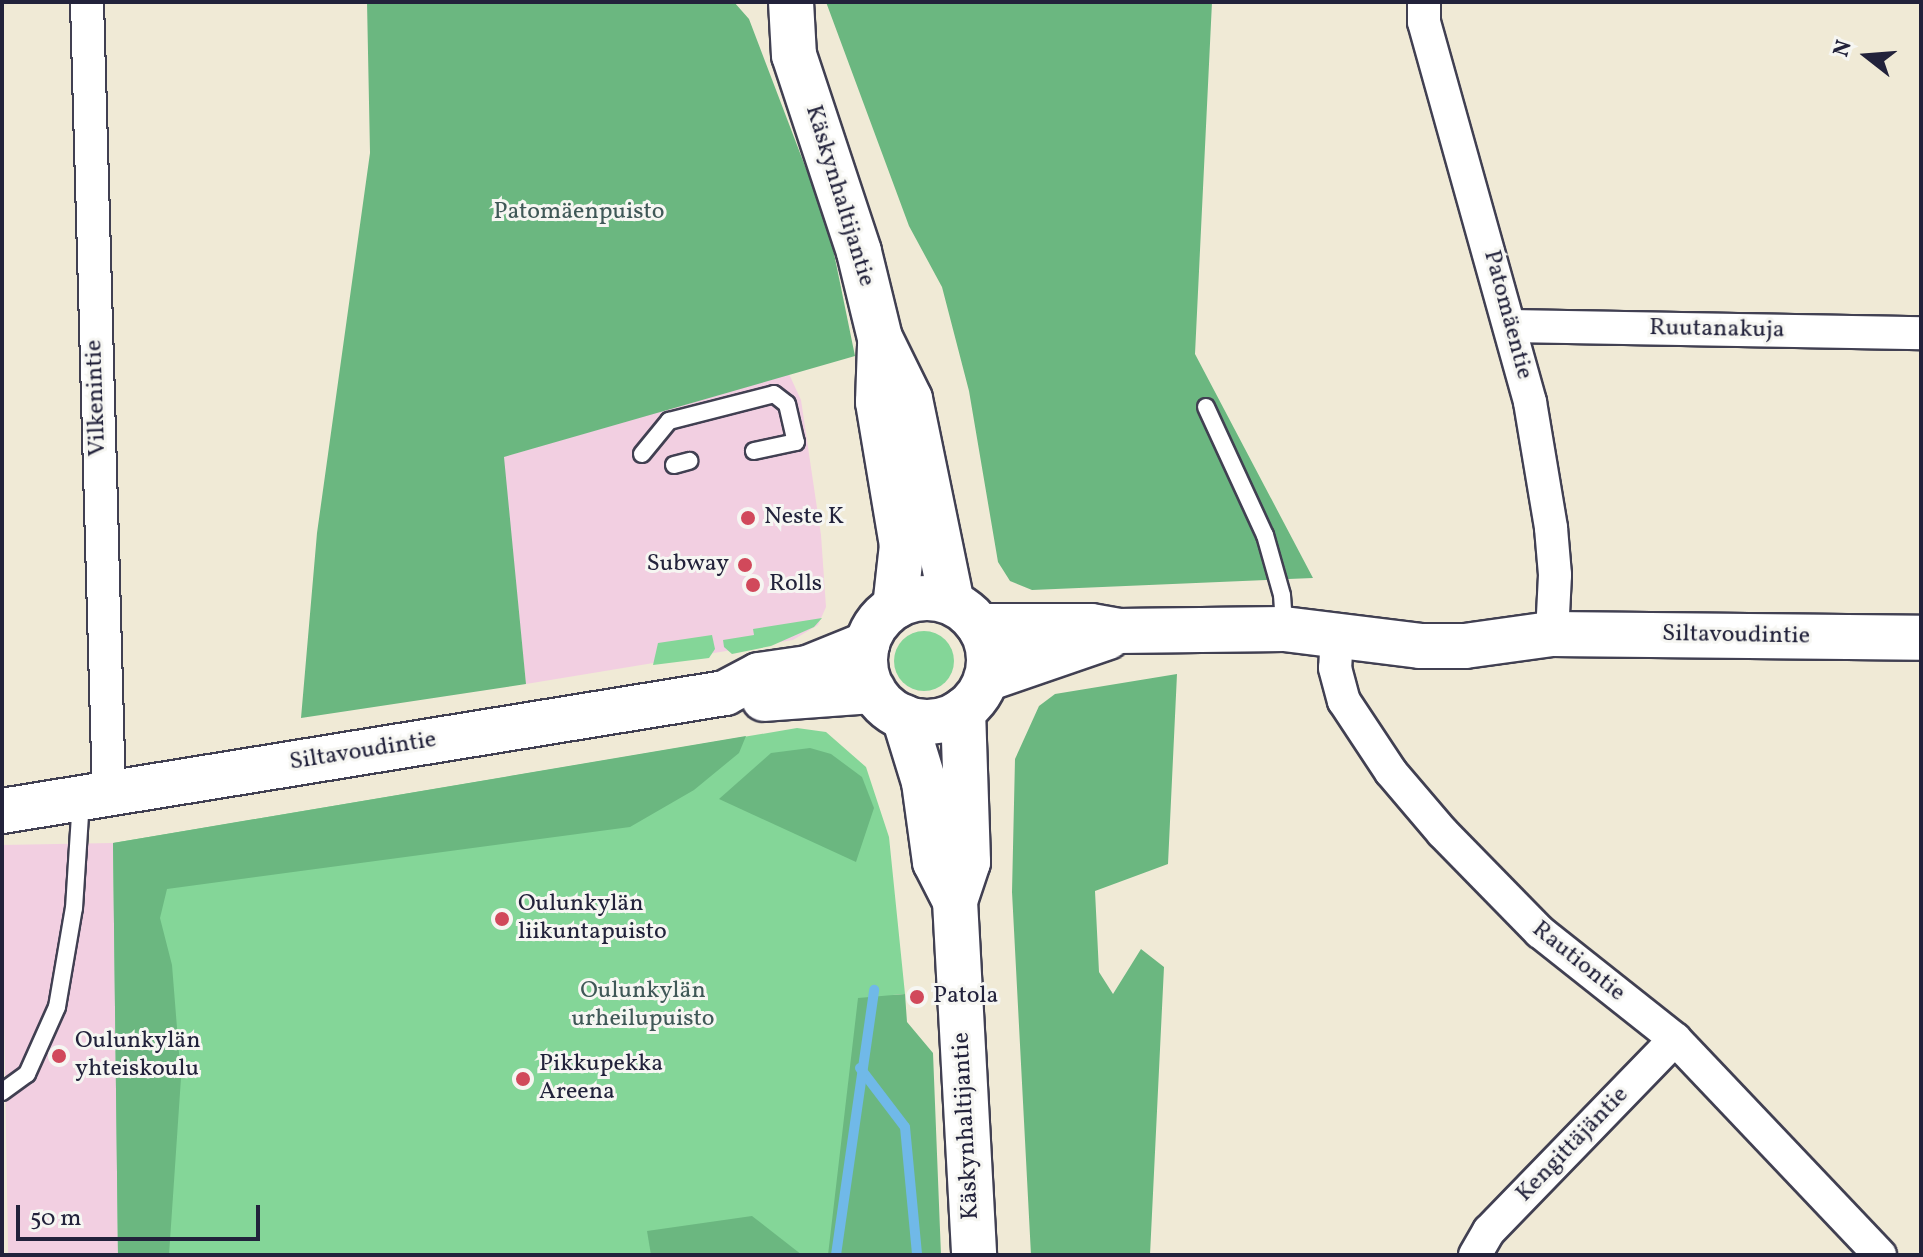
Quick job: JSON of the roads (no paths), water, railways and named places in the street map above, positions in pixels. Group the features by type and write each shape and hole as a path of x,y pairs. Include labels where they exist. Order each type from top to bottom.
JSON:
{"main road":[{"name":"Käskynhaltijantie","path":"760,2 794,55 859,252 880,338 910,399 966,615"},
{"name":"Käskynhaltijantie","path":"791,2 794,55"},
{"name":"Käskynhaltijantie","path":"880,338 878,402 902,545 895,607"},
{"path":"919,598 966,615 988,652 974,695 936,721 889,704 866,671 867,644 878,622 895,607 919,598"},
{"name":"Siltavoudintie","path":"966,615 1118,631 1284,629 1337,633 1374,644 1420,646 1465,646 1552,634 1921,638"},
{"name":"Siltavoudintie","path":"974,695 1118,631"},
{"name":"Siltavoudintie","path":"725,693 759,675 808,668 867,644"},
{"name":"Siltavoudintie","path":"2,811 725,693 889,704"},
{"name":"Käskynhaltijantie","path":"974,695 968,862 955,901 974,1255"},
{"name":"Käskynhaltijantie","path":"889,704 924,782 935,862 955,901"}],"street":[{"name":"Vilkenintie","path":"87,2 95,796"},
{"name":"Patomäentie","path":"1424,2 1424,22 1512,326 1551,528 1555,575 1552,634"},
{"name":"Ruutanakuja","path":"1512,326 1921,333"},
{"name":"Rautiontie","path":"1337,633 1338,686 1391,772 1496,892 1675,1039 1880,1255"},
{"name":"Kengittäjäntie","path":"1475,1255 1486,1234 1675,1039"}],"lane":[{"path":"642,454 669,421 774,394 787,404 796,442 754,451"},
{"path":"1206,407 1265,535 1282,595 1284,629"},
{"path":"2,1092 27,1074 57,1007 95,796"}],"waterway":[{"path":"836,1255 874,990"},
{"path":"860,1068 905,1127 917,1255"}],"place":[{"name":"Neste K","path":"748,518"},
{"name":"Subway","path":"745,565"},
{"name":"Rolls","path":"753,585"},
{"name":"Oulunkylän liikuntapuisto","path":"502,919"},
{"name":"Patola","path":"917,997"},
{"name":"Oulunkylän yhteiskoulu","path":"59,1056"},
{"name":"Pikkupekka Areena","path":"523,1079"}],"park label":[{"name":"Patomäenpuisto","path":"579,213"},
{"name":"Oulunkylän urheilupuisto","path":"643,1006"}]}
